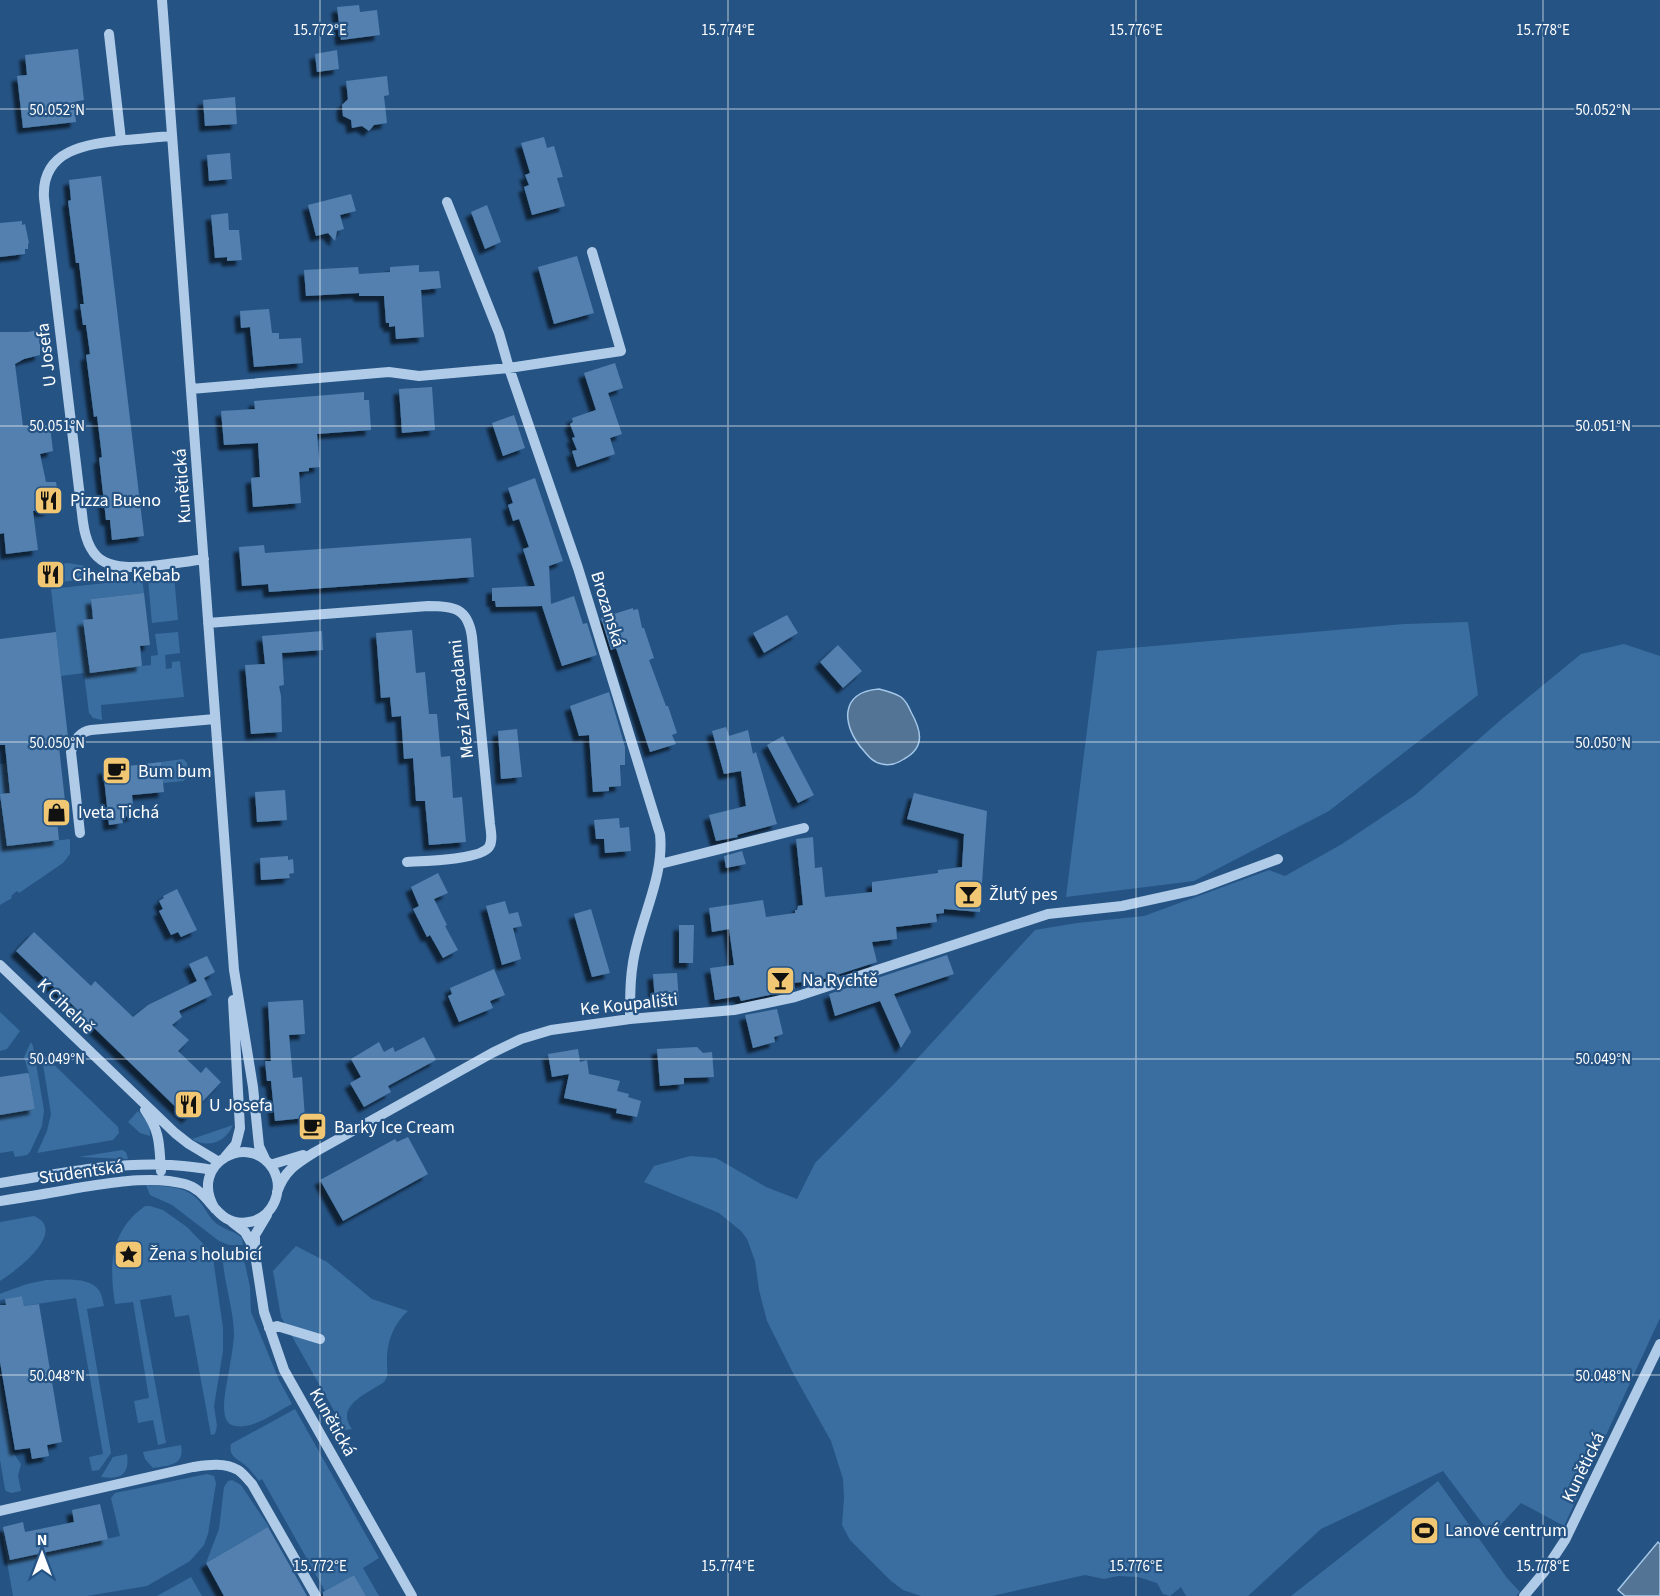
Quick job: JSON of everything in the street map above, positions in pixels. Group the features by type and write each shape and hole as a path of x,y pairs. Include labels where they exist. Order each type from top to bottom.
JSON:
{"street":[{"name":"Kunětická","path":"162,0 234,970 253,1087 259,1146 268,1163"},
{"path":"109,34 121,140"},
{"name":"U Josefa","path":"172,136 121,140 73,150 64,155 50,169 45,182 44,198 87,542 100,559 118,567 129,568 204,559"},
{"name":"Brozanská","path":"447,202 499,333 578,568 660,834 662,849 660,864 631,970 630,1019"},
{"path":"191,389 389,372 419,376 509,368 621,351 592,252"},
{"name":"Mezi Zahradami","path":"208,623 428,606 455,608 466,616 470,622 473,648 491,842 486,850 474,856 407,862"},
{"path":"80,832 71,752 79,735 84,731 92,730 215,718"},
{"path":"660,864 804,828"},
{"name":"Ke Koupališti","path":"278,1192 281,1181 288,1171 315,1152 492,1053 550,1030 630,1019 734,1010 795,997 1048,914 1122,906 1195,890 1278,859"},
{"name":"K Cihelně","path":"0,965 126,1087 189,1144 217,1164"},
{"name":"Kunětická","path":"217,1164 236,1144 240,1128 233,1022 234,970"},
{"path":"126,1087 142,1106 157,1131 163,1176 168,1182"},
{"path":"240,1152 254,1154 268,1163 277,1181 278,1192 273,1205 266,1214 255,1220 238,1222 226,1218 215,1209 209,1197 208,1184 217,1164 240,1152"},
{"name":"Ke Koupališti","path":"268,1163 315,1152"},
{"name":"Studentská","path":"0,1183 109,1166 136,1164 200,1167 217,1164"},
{"name":"Studentská","path":"0,1201 105,1184 138,1181 168,1182 189,1185 196,1189 215,1209"},
{"name":"Kunětická","path":"273,1205 255,1235 255,1254 268,1328 284,1370 412,1596"},
{"name":"Kunětická","path":"226,1218 245,1232 255,1254"},
{"path":"268,1328 277,1326 320,1339"},
{"name":"Kunětická","path":"1524,1596 1544,1572 1565,1540 1660,1344"},
{"path":"0,1511 192,1467 214,1464 231,1467 239,1470 252,1485 316,1596"}],"shaded area":[{"path":"68,563 86,566 107,577 60,582 58,565"},
{"path":"174,576 178,620 152,623 148,579"},
{"path":"142,579 144,593 91,599 93,619 83,621 90,672 151,665 151,656 158,655 155,634 178,632 180,653 165,655 166,669 172,668 172,662 180,661 184,697 101,705 102,720 93,718 89,713 84,673 61,676 51,589"},
{"path":"1468,622 1478,695 1329,811 1194,881 1066,897 1097,651 1404,624"},
{"path":"1624,644 1660,656 1660,1318 1564,1526 1521,1503 1491,1535 1443,1471 1321,1529 1248,1596 1186,1596 1181,1587 1170,1596 1163,1594 1157,1583 1138,1577 1118,1576 1104,1579 1085,1575 992,1596 921,1596 903,1590 891,1581 850,1540 842,1525 843,1479 831,1441 767,1321 755,1261 747,1239 719,1213 644,1182 654,1166 690,1156 716,1158 766,1187 797,1199 815,1163 895,1083 1035,930 1144,916 1269,870 1285,876 1342,844 1415,795 1581,654"},
{"path":"879,689 894,693 906,702 917,725 920,738 919,744 911,754 897,763 885,765 874,761 857,742 848,722 850,704 856,697"},
{"path":"183,759 187,763 188,777 183,781 163,783 161,762"},
{"path":"31,760 10,793 0,794 0,764"},
{"path":"0,794 7,846 70,839 70,854 63,863 19,893 17,891 11,896 12,898 0,905"},
{"path":"0,1012 20,1031 7,1049 0,1051"},
{"path":"31,1042 44,1110 42,1126 30,1152 27,1155 15,1157 13,1151 0,1153 0,1115 35,1109 24,1057"},
{"path":"41,1052 118,1127 119,1133 113,1140 37,1153 47,1131 51,1114"},
{"path":"138,1111 148,1125 150,1136 140,1133 128,1122"},
{"path":"233,1125 226,1136 216,1142 204,1143 192,1139"},
{"path":"122,1150 126,1152 128,1159 79,1157"},
{"path":"146,1185 182,1189 188,1192 199,1201 217,1224 242,1238 243,1245 229,1245 219,1241 172,1205 150,1195"},
{"path":"145,1206 163,1210 187,1227 210,1251 223,1328 223,1351 214,1406 217,1426 215,1434 211,1435 189,1315 175,1317 171,1295 140,1300 166,1443 158,1445 153,1420 138,1423 134,1401 149,1398 133,1302 115,1304 112,1276 119,1238 133,1216"},
{"path":"34,1216 43,1223 46,1231 43,1241 27,1260 0,1281 0,1222"},
{"path":"296,1246 327,1262 372,1299 408,1311 394,1328 389,1342 386,1380 350,1406 347,1413 352,1429 345,1430 281,1317 273,1271"},
{"path":"226,1256 240,1256 245,1264 250,1287 251,1312 279,1380 292,1404 247,1426 232,1425 227,1421 224,1406 234,1336 233,1317 223,1262"},
{"path":"46,1280 90,1283 96,1287 102,1297 104,1306 87,1309 111,1453 99,1470 92,1471 89,1457 103,1454 76,1298 24,1306 22,1296 0,1300 2,1293"},
{"path":"0,1378 13,1452 21,1464 18,1476 21,1491 11,1493 5,1489 0,1460"},
{"path":"295,1409 379,1558 363,1568 379,1596 366,1596 354,1575 325,1591 262,1479 259,1481 250,1469 231,1452 231,1444"},
{"path":"181,1445 182,1452 178,1461 165,1466 153,1468 145,1459 143,1452"},
{"path":"127,1454 127,1467 122,1475 113,1478 101,1477 113,1457"},
{"path":"207,1474 214,1476 216,1483 208,1534 204,1545 190,1561 147,1586 87,1596 13,1596 2,1534 3,1527 10,1560 120,1536 111,1498 115,1493"},
{"path":"232,1480 241,1485 269,1527 206,1563 219,1529 224,1487 228,1481"},
{"name":"Lanové centrum","path":"1438,1481 1507,1578 1520,1592 1516,1596 1291,1596"},
{"path":"1658,1542 1660,1544 1660,1596 1625,1596 1618,1590"},
{"path":"191,1577 202,1596 157,1596"}],"building":[{"path":"359,5 360,12 377,10 380,35 341,40 337,7"},
{"path":"78,49 84,100 74,102 76,122 23,128 17,76 27,75 25,55"},
{"path":"337,50 339,69 317,72 315,54"},
{"path":"387,76 389,95 384,96 387,123 374,125 369,131 362,126 352,128 351,120 343,116 342,105 348,99 346,81"},
{"path":"235,97 237,124 205,126 203,100"},
{"path":"544,137 547,148 554,146 563,177 557,178 565,206 532,215 524,187 529,185 525,175 530,173 521,143"},
{"path":"230,153 232,179 209,181 207,155"},
{"path":"101,176 144,536 112,540 110,520 106,520 99,458 102,457 86,355 90,354 86,325 83,325 80,304 84,304 68,201 71,200 69,180"},
{"path":"351,194 356,211 340,215 344,229 337,231 335,241 328,233 316,236 308,205"},
{"path":"487,205 501,242 485,249 471,212"},
{"path":"228,213 229,230 239,230 242,260 227,261 227,257 215,258 211,215"},
{"path":"22,221 22,225 25,224 29,243 25,254 0,257 0,223"},
{"path":"577,256 594,313 554,324 538,267"},
{"path":"419,265 419,272 439,271 441,288 421,290 424,337 396,339 395,326 389,327 389,323 386,323 384,296 359,296 359,293 306,296 304,270 358,267 359,274 390,272 390,267"},
{"path":"269,309 272,333 279,333 279,339 301,338 303,363 254,367 250,327 241,328 240,311"},
{"path":"38,330 40,355 15,364 23,426 50,426 53,451 40,454 46,482 56,482 57,488 59,487 59,507 50,507 50,510 45,511 33,511 38,550 6,554 4,533 0,534 0,332"},
{"path":"615,363 623,388 608,393 622,434 610,438 615,454 577,467 572,451 577,450 572,438 575,437 570,424 573,422 572,418 596,410 584,373"},
{"path":"432,387 435,430 402,433 399,389"},
{"path":"364,392 364,400 369,400 371,430 317,434 320,467 299,472 301,503 253,507 251,478 260,477 258,443 224,445 221,411 255,409 254,401"},
{"path":"514,415 525,448 503,456 492,423"},
{"path":"535,478 563,561 549,566 551,604 574,596 583,624 587,623 597,655 562,666 542,606 496,607 495,601 492,601 492,588 535,586 523,549 529,547 519,519 513,521 508,505 513,503 508,488"},
{"path":"471,538 474,577 269,592 268,584 242,586 239,547 264,545 265,553"},
{"path":"144,593 150,645 140,646 142,666 90,673 83,620 93,619 91,599"},
{"path":"633,608 633,610 638,609 642,628 644,628 654,658 649,660 677,733 672,735 676,744 650,752 616,648 611,650 601,618"},
{"path":"787,615 798,633 764,653 753,633"},
{"path":"412,630 416,673 425,672 429,714 437,714 441,757 450,756 453,798 462,797 466,842 429,845 425,801 416,801 413,758 404,759 401,716 392,717 390,697 381,698 376,633"},
{"path":"322,631 323,650 282,653 284,685 279,686 282,732 251,734 245,665 265,664 262,636"},
{"path":"56,632 68,737 58,738 67,819 57,820 59,840 7,846 0,794 10,793 5,745 0,745 0,639"},
{"path":"838,645 862,671 843,688 820,662"},
{"path":"609,692 625,747 625,765 620,765 621,786 609,787 609,791 593,792 589,735 579,736 570,706"},
{"path":"726,727 729,736 748,730 753,754 756,752 777,824 737,835 738,837 716,841 709,815 746,806 741,771 724,774 712,731"},
{"path":"517,729 522,777 501,779 498,731"},
{"path":"783,736 814,795 798,803 767,745"},
{"path":"161,762 164,792 132,795 134,815 122,817 123,823 109,825 103,769"},
{"path":"285,790 287,820 257,822 255,792"},
{"path":"914,793 987,811 980,912 944,909 944,913 936,914 937,922 896,927 897,939 872,942 877,962 824,979 794,983 795,989 793,990 741,1001 739,996 715,1000 710,968 734,965 729,929 712,932 709,908 763,900 766,917 795,913 798,906 803,905 796,839 813,837 815,868 822,867 825,897 872,892 872,882 938,873 938,870 962,867 964,834 907,819"},
{"path":"619,818 620,828 629,827 631,851 605,853 604,839 596,839 594,820"},
{"path":"742,851 746,864 726,868 724,856"},
{"path":"288,856 288,860 293,859 294,873 289,874 290,878 261,880 260,858"},
{"path":"438,873 448,893 434,899 458,950 443,958 430,935 427,937 413,909 419,906 411,887"},
{"path":"177,889 197,930 181,937 178,932 171,935 159,911 163,909 159,901 164,898 163,896"},
{"path":"505,901 509,914 518,912 522,926 513,928 521,959 502,965 486,906"},
{"path":"591,909 610,973 592,977 574,914"},
{"path":"679,925 694,925 693,963 679,963"},
{"path":"34,932 91,986 95,981 133,1017 148,1005 197,981 189,964 207,956 215,972 204,978 212,995 179,1011 182,1017 172,1025 189,1040 178,1051 201,1073 206,1067 221,1082 187,1118 88,1022 82,1019 81,1013 16,951"},
{"path":"947,955 954,974 894,994 911,1032 901,1048 880,1001 835,1016 829,994"},
{"path":"494,969 505,995 490,1001 493,1008 459,1022 448,996 452,994 450,988"},
{"path":"677,973 679,1002 655,1003 653,974"},
{"path":"303,1000 305,1034 289,1035 293,1078 302,1077 305,1118 275,1121 271,1081 267,1081 265,1061 271,1061 268,1002"},
{"path":"777,1009 783,1034 774,1037 775,1042 753,1048 745,1015"},
{"path":"424,1037 436,1060 388,1086 391,1092 364,1107 350,1083 361,1077 351,1059 379,1042 384,1052 393,1047 395,1052"},
{"path":"697,1047 703,1053 712,1052 714,1077 684,1078 684,1084 660,1086 657,1049"},
{"path":"578,1049 580,1062 587,1060 589,1074 620,1081 617,1091 629,1094 628,1097 641,1101 637,1117 616,1113 617,1109 564,1098 569,1074 552,1077 548,1054"},
{"path":"27,1073 35,1109 0,1115 0,1077"},
{"path":"408,1137 428,1174 343,1221 320,1180 395,1139 397,1142"},
{"path":"22,1296 24,1306 39,1304 62,1442 47,1445 49,1456 32,1459 30,1448 15,1450 0,1362 0,1305 6,1305 5,1299"},
{"path":"100,1504 108,1539 10,1560 3,1527 23,1522 25,1532 74,1522 72,1510"},
{"path":"268,1527 307,1596 224,1596 206,1563"},
{"path":"354,1575 366,1596 323,1596 323,1592"}],"place":[{"name":"Pizza Bueno","path":"49,500"},
{"name":"Cihelna Kebab","path":"51,575"},
{"name":"Bum bum","path":"117,771"},
{"name":"Iveta Tichá","path":"57,812"},
{"name":"Žlutý pes","path":"968,894"},
{"name":"Na Rychtě","path":"781,980"},
{"name":"U Josefa","path":"188,1105"},
{"name":"Barky Ice Cream","path":"313,1127"},
{"name":"Žena s holubicí","path":"128,1254"},
{"name":"Lanové centrum","path":"1424,1530"}]}
